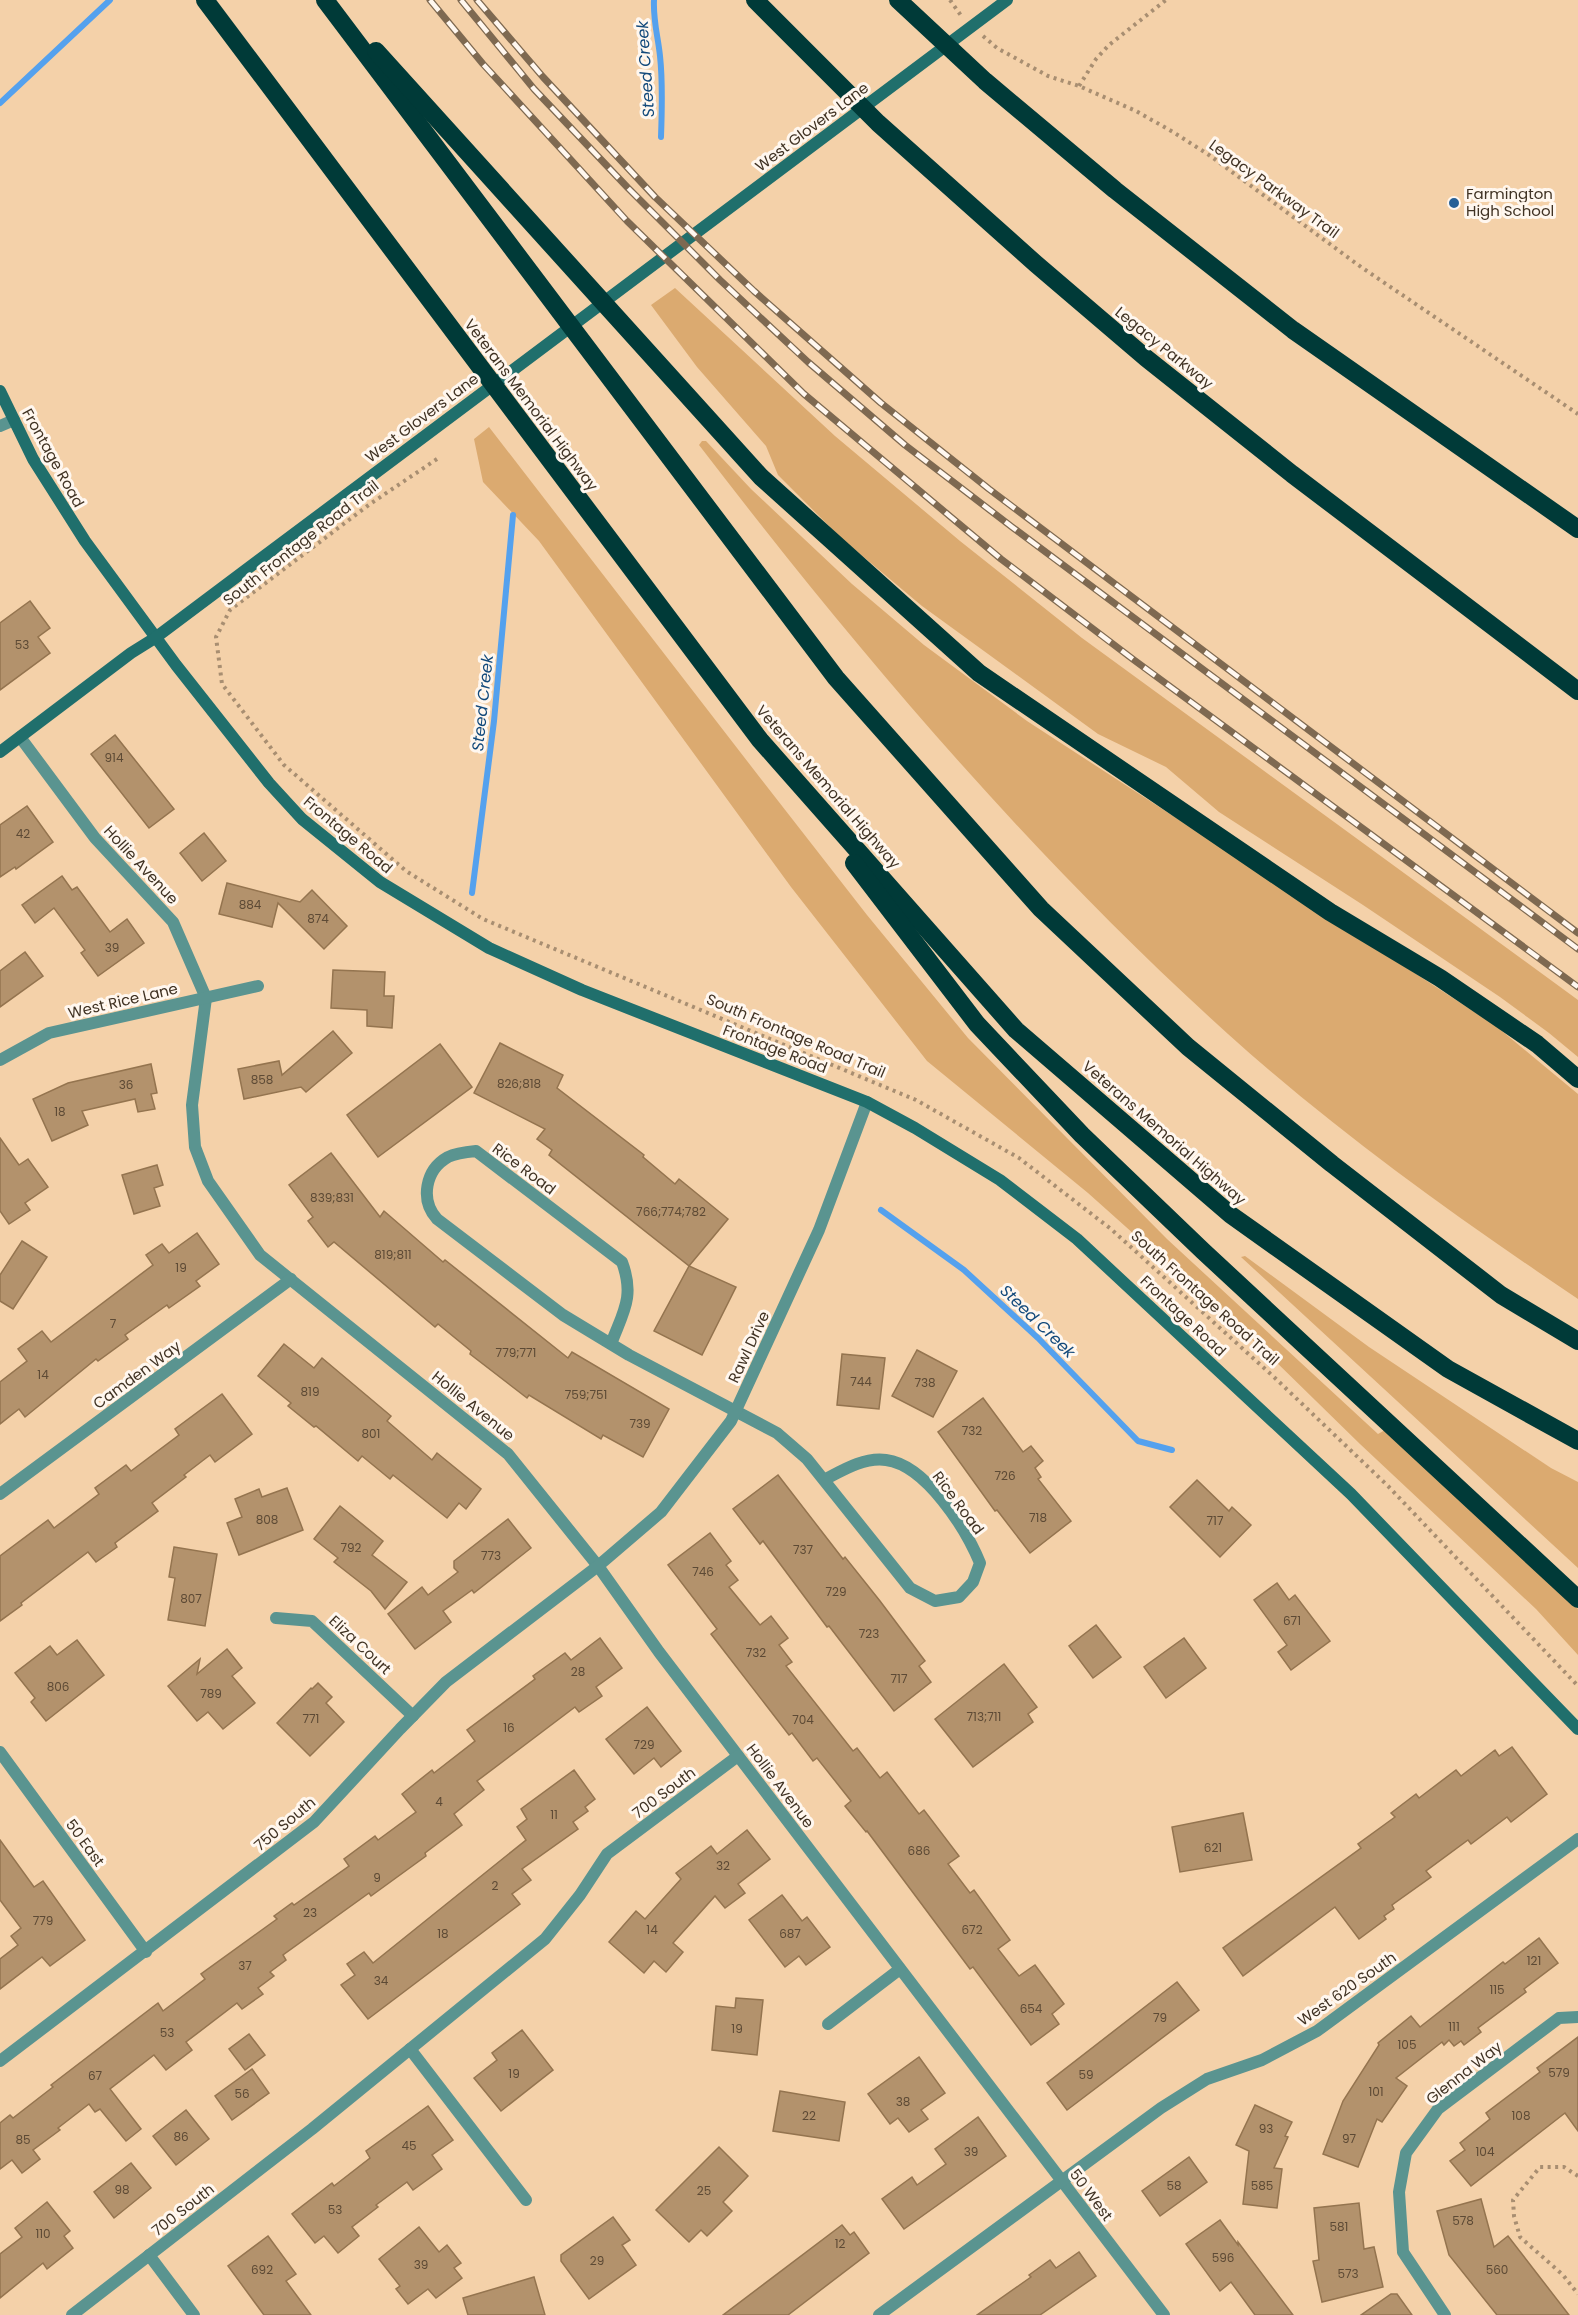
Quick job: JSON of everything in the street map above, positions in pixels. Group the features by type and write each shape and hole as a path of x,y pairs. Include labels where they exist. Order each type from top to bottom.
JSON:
{"highway":[{"name":"Veterans Memorial Highway","path":"205,0 760,740 1016,1030 1222,1207 1448,1369 1578,1441"},
{"path":"325,0 836,678 1041,909 1188,1047 1332,1164 1501,1295 1578,1341"},
{"path":"330,0 761,477 979,673 1330,912 1440,978 1537,1044 1578,1079"},
{"name":"Legacy Parkway","path":"755,0 878,123 1036,264 1146,358 1292,474 1578,691"},
{"path":"898,0 985,81 1114,190 1293,330 1578,529"},
{"path":"760,740 977,1024 1082,1135 1203,1251 1578,1599"}],"street":[{"name":"West Glovers Lane","path":"0,752 1007,0"},
{"name":"Frontage Road","path":"0,391 33,459 65,511 155,638 269,783 302,819 380,882 489,948 550,975 867,1102 915,1128 1000,1180 1077,1239 1351,1494 1578,1728"},
{"path":"0,426 14,420"},
{"name":"Hollie Avenue","path":"20,737 95,838 173,922 206,998 192,1105 195,1147 208,1181 260,1255 508,1454 598,1566 659,1652 995,2093"},
{"name":"West Rice Lane","path":"0,1060 49,1033 258,986"},
{"name":"Rawl Drive","path":"598,1566 661,1512 731,1421 819,1230 867,1102"},
{"name":"Rice Road","path":"610,1344 629,1297 627,1277 622,1263 476,1151 448,1157 432,1171 427,1186 427,1200 430,1212 437,1219 562,1316 610,1344 777,1433 807,1459 910,1588 935,1601 959,1598 973,1582 980,1563 970,1539 928,1484 902,1464 884,1459 856,1463 824,1480"},
{"name":"Camden Way","path":"0,1494 291,1280"},
{"name":"750 South","path":"0,2061 314,1822 446,1682 598,1566"},
{"name":"Eliza Court","path":"276,1617 312,1621 413,1716"},
{"name":"50 East","path":"0,1752 146,1952"},
{"name":"700 South","path":"72,2315 312,2129 545,1939 580,1895 607,1854 738,1756"},
{"name":"West 620 South","path":"879,2315 1161,2108 1207,2079 1262,2060 1317,2031 1578,1839"},
{"path":"828,2024 900,1969"},
{"name":"Glenna Way","path":"1446,2315 1403,2252 1399,2192 1406,2153 1438,2109 1559,2018 1578,2017"},
{"path":"410,2049 526,2200"},
{"name":"50 West","path":"995,2093 1164,2315"},
{"path":"149,2256 194,2315"}],"path":[{"path":"950,0 964,20"},
{"path":"1079,86 1096,59 1110,45 1166,0"},
{"name":"Legacy Parkway Trail","path":"980,34 997,48 1048,76 1079,86 1136,111 1182,137 1361,267 1578,414"},
{"name":"South Frontage Road Trail","path":"437,459 370,504 230,610 216,637 222,684 284,765 406,871 483,919 916,1100 1020,1158 1063,1190 1134,1249 1275,1378 1388,1486 1578,1686"},
{"path":"1578,2176 1564,2167 1540,2167 1513,2200 1514,2216 1520,2237 1563,2275 1578,2294"}],"shaded area":[{"path":"675,288 835,436 960,541 1082,638 1578,1000 1578,1057 1500,997 1219,812 1166,767 1098,734 922,606 841,538 778,475 766,446 697,367 651,305"},
{"path":"489,427 867,915 968,1038 1167,1239 1378,1434 1385,1430 1578,1609 1578,1655 1536,1609 1360,1444 1267,1353 1088,1193 927,1061 791,887 539,541 483,482 474,439"},
{"path":"702,441 706,441 751,489 852,584 924,645 1027,721 1496,1026 1578,1094 1578,1299 1442,1205 1354,1139 1269,1070 1155,966 1016,825 885,677 699,445"},
{"path":"1245,1256 1369,1347 1551,1468 1578,1482 1578,1568 1241,1257"}],"building":[{"path":"30,601 50,628 38,637 50,653 0,690 0,623"},
{"path":"115,735 174,809 149,828 91,754"},
{"path":"27,806 53,842 16,869 15,867 0,877 0,825"},
{"path":"204,833 226,861 202,881 180,853"},
{"path":"62,876 72,890 77,887 110,932 127,919 144,943 98,976 81,953 85,950 54,908 35,923 22,905"},
{"path":"227,883 300,902 312,890 347,926 324,949 278,903 272,927 219,914"},
{"path":"25,952 43,976 0,1007 0,971"},
{"path":"333,970 385,972 384,996 394,996 392,1028 367,1026 367,1010 331,1008"},
{"path":"333,1031 352,1053 306,1092 301,1087 244,1099 238,1069 279,1061 282,1075"},
{"path":"500,1043 563,1075 557,1088 644,1155 643,1157 675,1184 679,1179 728,1219 689,1266 549,1155 552,1150 537,1139 545,1129 474,1093"},
{"path":"440,1044 472,1087 378,1157 347,1115"},
{"path":"151,1064 157,1093 151,1094 155,1109 138,1112 135,1099 82,1111 88,1125 52,1141 33,1099 68,1083"},
{"path":"0,1138 19,1165 28,1159 48,1187 25,1203 30,1210 9,1224 0,1211"},
{"path":"331,1153 380,1217 384,1211 443,1262 445,1260 568,1358 572,1352 669,1409 643,1457 603,1435 601,1439 529,1395 527,1398 470,1354 471,1351 438,1324 435,1327 334,1242 328,1247 308,1221 313,1217 289,1185"},
{"path":"157,1165 163,1185 154,1188 160,1206 134,1214 122,1175"},
{"path":"197,1233 219,1264 196,1281 200,1286 169,1308 167,1305 125,1335 128,1339 98,1361 96,1359 25,1417 19,1409 0,1424 0,1382 27,1361 18,1349 42,1331 51,1342 153,1265 146,1255 162,1244 169,1253"},
{"path":"22,1241 47,1257 13,1309 0,1301 0,1275"},
{"path":"689,1266 736,1287 702,1355 654,1331"},
{"path":"284,1344 314,1368 322,1358 391,1416 387,1421 432,1460 437,1453 481,1489 466,1509 459,1503 447,1518 393,1475 390,1479 362,1456 358,1461 288,1406 291,1403 258,1376"},
{"path":"917,1350 957,1371 933,1417 892,1396"},
{"path":"842,1354 885,1358 879,1409 837,1405"},
{"path":"222,1394 252,1434 215,1462 210,1455 184,1475 186,1477 152,1503 158,1511 115,1543 117,1547 96,1562 88,1552 0,1621 0,1556 48,1520 54,1528 99,1494 95,1488 126,1465 131,1471 179,1435 175,1429"},
{"path":"983,1398 1023,1452 1031,1446 1043,1461 1035,1468 1041,1477 1038,1479 1071,1521 1030,1553 997,1510 995,1511 938,1432"},
{"path":"778,1475 843,1559 845,1557 880,1601 925,1661 919,1666 931,1682 894,1711 763,1541 760,1544 733,1509"},
{"path":"1197,1480 1229,1511 1232,1507 1251,1525 1220,1557 1170,1507"},
{"path":"287,1488 303,1530 239,1555 227,1523 242,1517 235,1499 259,1489 262,1497"},
{"path":"340,1506 383,1541 372,1555 407,1582 385,1609 371,1591 334,1562 338,1558 314,1539"},
{"path":"508,1519 531,1548 474,1593 472,1590 443,1611 451,1622 415,1649 388,1614 422,1587 428,1595 458,1572 454,1568 454,1561"},
{"path":"710,1533 731,1561 726,1565 738,1580 729,1587 760,1625 771,1616 788,1638 779,1645 792,1662 786,1666 853,1751 857,1748 880,1778 887,1772 919,1814 924,1810 959,1856 948,1864 970,1893 974,1890 1010,1940 998,1949 1019,1976 1035,1965 1064,2004 1052,2014 1059,2024 1031,2045 973,1967 970,1969 867,1831 845,1806 851,1801 817,1758 813,1761 792,1733 789,1735 711,1634 717,1629 668,1565"},
{"path":"174,1547 217,1554 205,1626 168,1620 175,1578 169,1577"},
{"path":"1277,1583 1289,1600 1295,1595 1330,1641 1291,1670 1278,1652 1287,1645 1254,1600"},
{"path":"1096,1625 1121,1657 1093,1678 1069,1646"},
{"path":"600,1638 622,1668 596,1687 602,1696 579,1712 575,1707 477,1781 484,1790 454,1814 462,1825 425,1853 426,1856 371,1896 369,1893 283,1955 286,1960 270,1972 274,1976 258,1988 263,1994 242,2009 237,2003 186,2042 192,2050 166,2070 154,2055 110,2089 141,2129 126,2141 100,2109 95,2112 89,2104 33,2150 40,2159 22,2173 12,2160 0,2169 0,2123 10,2115 13,2118 53,2087 51,2085 158,2003 163,2011 205,1979 201,1974 277,1919 274,1916 292,1903 294,1905 349,1866 344,1859 375,1836 378,1840 416,1812 402,1794 432,1770 434,1773 475,1741 467,1730 535,1679 533,1676 565,1653 571,1660"},
{"path":"1184,1638 1206,1668 1166,1698 1144,1667"},
{"path":"77,1640 104,1675 46,1721 31,1702 35,1698 15,1673 50,1646 57,1655"},
{"path":"227,1649 242,1668 232,1676 255,1703 223,1729 208,1712 197,1721 168,1686 200,1659 197,1674"},
{"path":"1004,1664 1037,1707 1028,1714 1033,1722 973,1767 935,1719"},
{"path":"318,1683 332,1697 326,1703 344,1722 310,1756 277,1723"},
{"path":"647,1707 681,1751 661,1767 654,1758 634,1774 606,1739"},
{"path":"1512,1747 1547,1794 1511,1822 1507,1817 1471,1844 1468,1840 1426,1871 1431,1877 1392,1905 1394,1909 1384,1916 1386,1919 1359,1939 1335,1907 1243,1976 1223,1948 1361,1848 1358,1844 1395,1817 1391,1813 1416,1794 1419,1798 1456,1770 1461,1776 1495,1750 1499,1756"},
{"path":"574,1770 595,1799 585,1807 588,1811 573,1822 578,1829 522,1869 531,1880 512,1894 520,1904 368,2019 341,1985 355,1975 347,1964 364,1952 373,1963 526,1840 517,1827 527,1819 521,1809"},
{"path":"1243,1813 1252,1860 1180,1872 1172,1827"},
{"path":"747,1830 770,1859 738,1884 745,1893 725,1908 715,1896 673,1943 683,1952 666,1972 654,1961 644,1973 609,1942 636,1911 645,1919 681,1879 676,1873 711,1846 717,1854"},
{"path":"0,1840 34,1887 43,1881 85,1940 50,1966 42,1957 0,1989 0,1959 18,1945 11,1936 21,1928 0,1900"},
{"path":"782,1895 802,1921 807,1917 830,1947 806,1965 799,1956 785,1967 749,1920"},
{"path":"1539,1938 1558,1963 1524,1989 1526,1992 1478,2028 1481,2032 1464,2045 1461,2041 1454,2046 1449,2040 1444,2045 1442,2042 1396,2078 1407,2086 1382,2122 1377,2119 1358,2167 1323,2154 1343,2101 1379,2045 1378,2043 1411,2016 1420,2027 1503,1962 1505,1964"},
{"path":"1177,1982 1199,2010 1067,2110 1047,2083"},
{"path":"736,1998 763,2000 757,2055 712,2050 716,2006 735,2008"},
{"path":"522,2030 553,2070 501,2111 474,2078 497,2060 492,2053"},
{"path":"249,2034 265,2055 245,2070 229,2049"},
{"path":"1578,2037 1578,2131 1565,2113 1471,2186 1450,2161 1465,2150 1460,2143 1490,2119 1486,2113 1540,2072 1537,2068"},
{"path":"919,2057 945,2093 921,2110 928,2119 909,2132 898,2118 890,2124 868,2094"},
{"path":"252,2069 269,2093 232,2120 215,2096"},
{"path":"780,2091 845,2102 839,2141 773,2131"},
{"path":"1255,2105 1292,2122 1274,2168 1282,2169 1277,2208 1243,2204 1249,2151 1236,2145"},
{"path":"428,2106 453,2140 432,2155 442,2169 413,2190 407,2182 376,2205 378,2207 352,2227 359,2236 338,2253 324,2236 315,2243 292,2214 332,2183 334,2186 370,2158 366,2151"},
{"path":"186,2110 209,2139 176,2165 153,2136"},
{"path":"978,2117 1006,2156 904,2229 882,2199 912,2177 917,2185 946,2164 935,2149"},
{"path":"719,2147 748,2176 723,2202 732,2211 707,2236 701,2230 689,2242 656,2210"},
{"path":"1189,2157 1207,2182 1160,2216 1142,2191"},
{"path":"131,2163 151,2188 114,2218 94,2192"},
{"path":"1481,2199 1494,2247 1508,2236 1569,2315 1497,2315 1449,2255 1437,2211"},
{"path":"47,2202 70,2231 64,2236 73,2248 47,2269 43,2263 0,2298 0,2254 22,2237 15,2228"},
{"path":"1359,2203 1364,2249 1374,2247 1383,2287 1322,2302 1313,2261 1319,2260 1314,2208"},
{"path":"613,2217 630,2240 622,2245 636,2265 589,2299 561,2261 561,2255"},
{"path":"1220,2220 1293,2315 1255,2315 1231,2282 1220,2291 1186,2244"},
{"path":"842,2225 850,2235 854,2232 869,2253 788,2315 723,2315"},
{"path":"419,2227 439,2252 447,2245 461,2263 454,2268 462,2278 436,2298 428,2289 408,2304 396,2289 400,2286 379,2259"},
{"path":"268,2236 296,2274 286,2281 311,2315 264,2315 228,2266"},
{"path":"1079,2252 1096,2276 1040,2315 977,2315 1031,2277 1029,2275 1050,2260 1056,2268"},
{"path":"534,2277 545,2315 468,2315 463,2298"},
{"path":"1391,2294 1397,2294 1412,2315 1361,2315"}],"waterway":[{"path":"0,103 110,0"},
{"name":"Steed Creek","path":"654,0 662,76 661,137"},
{"name":"Steed Creek","path":"472,893 494,721 513,515"},
{"name":"Steed Creek","path":"881,1210 964,1270 1038,1338 1138,1441 1172,1450"}],"railway":[{"path":"430,0 483,64 627,221 804,394 1001,559 1134,660 1578,987"},
{"path":"461,0 534,89 628,188 720,280 808,362 905,445 1578,949"},
{"path":"477,0 543,77 655,197 754,291 881,403 989,489 1578,933"}],"place":[{"name":"Farmington High School","path":"1454,203"}]}
